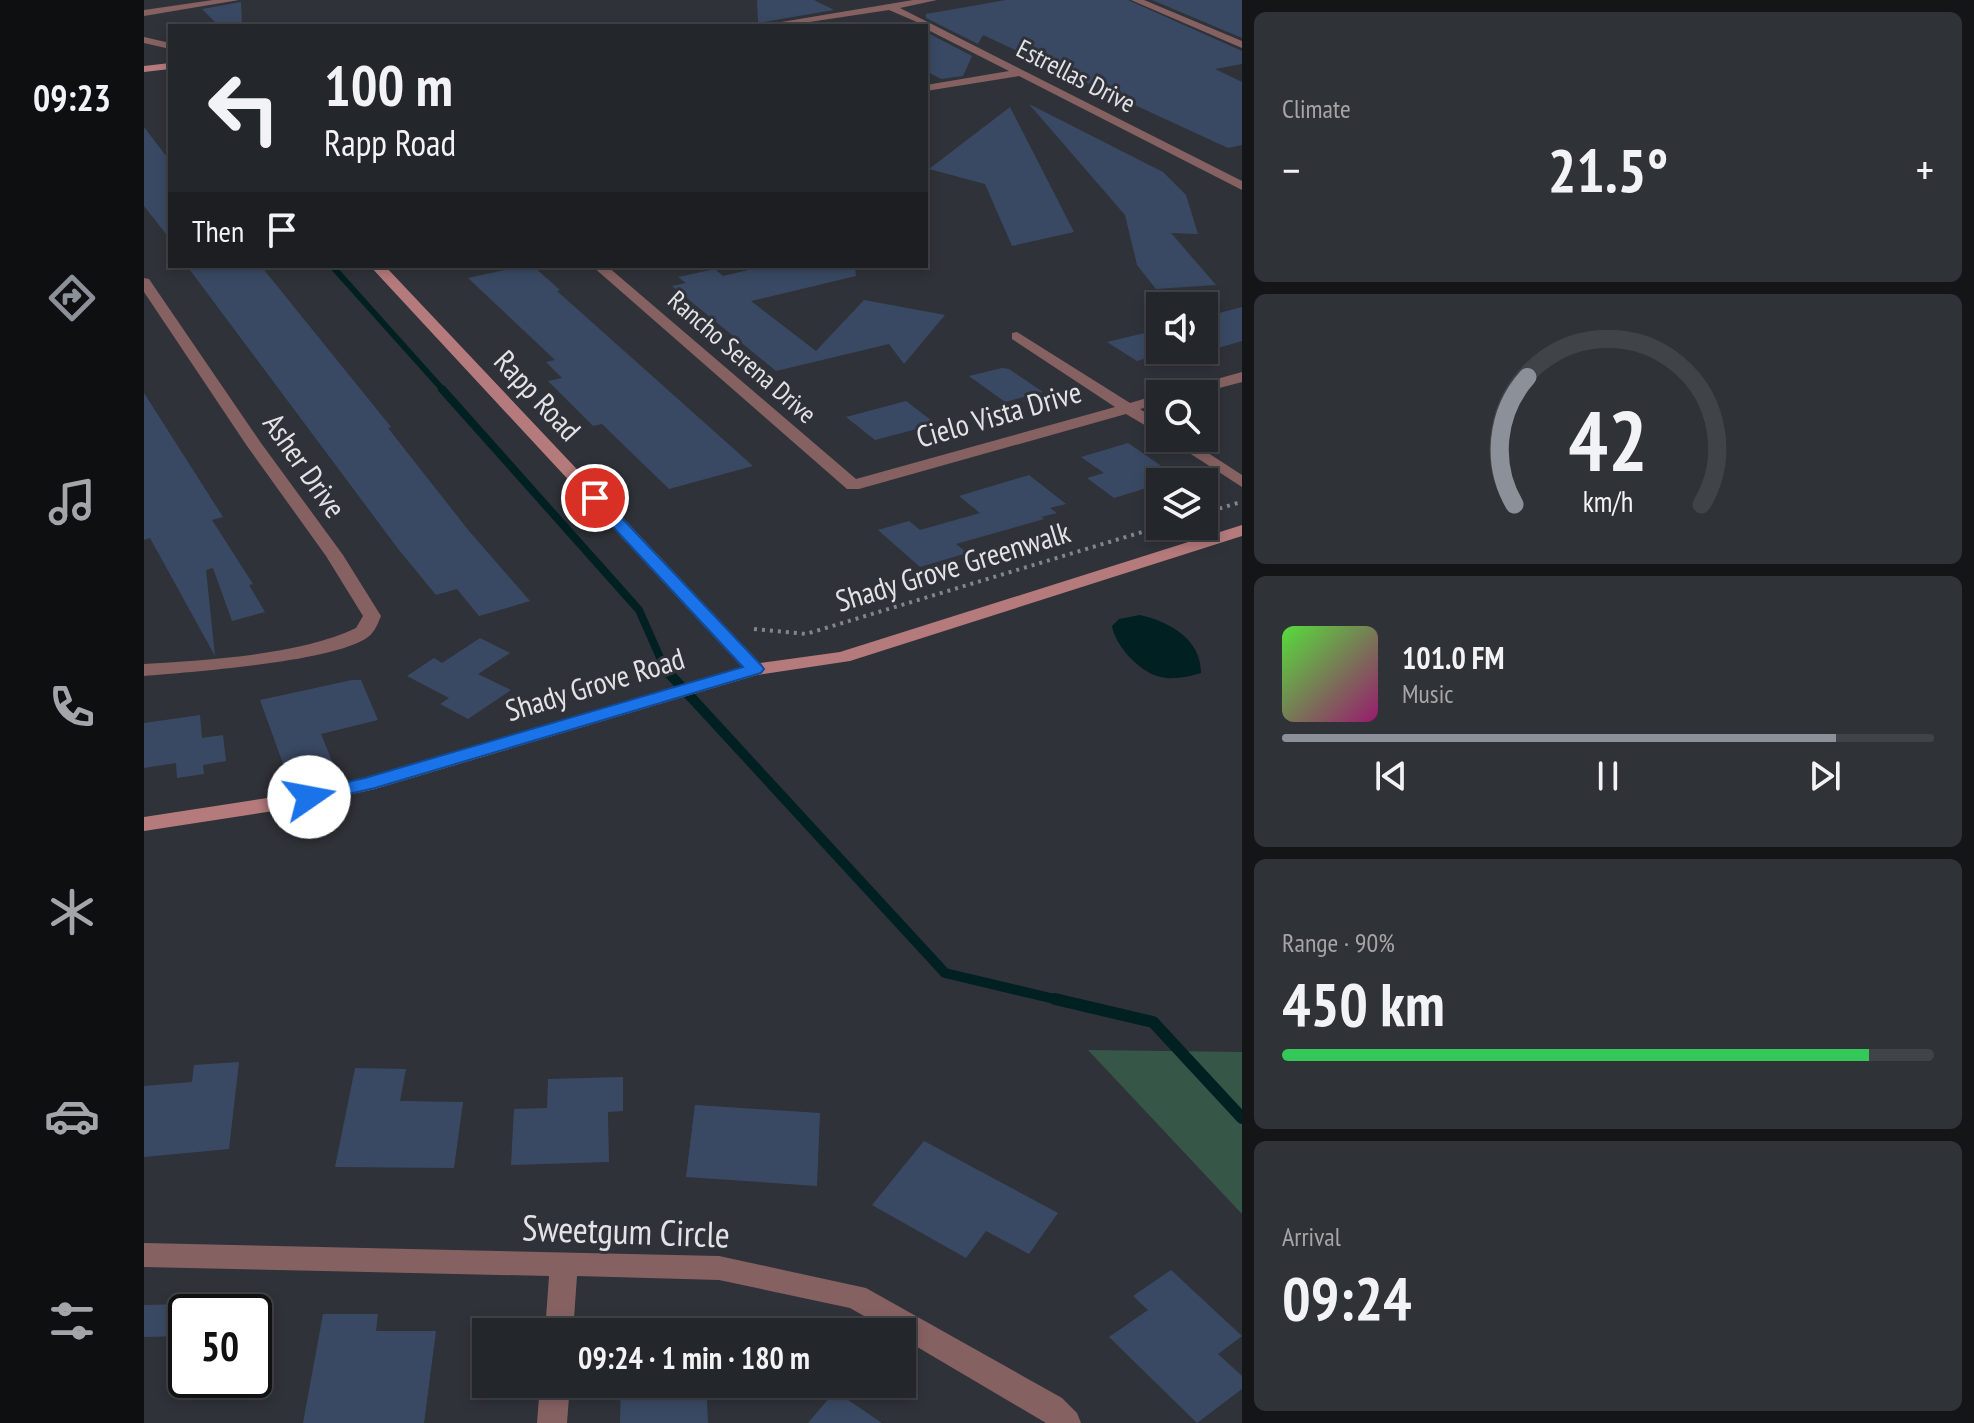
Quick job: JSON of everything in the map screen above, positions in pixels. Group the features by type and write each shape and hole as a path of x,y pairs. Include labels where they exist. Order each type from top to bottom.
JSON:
{"main road":[{"path":"144,69 168,66"},
{"name":"Rapp Road","path":"379,268 755,669"},
{"name":"Shady Grove Road","path":"144,824 280,803 368,784 755,669 801,665 866,651 1242,530"}],"street":[{"path":"144,13 234,0"},
{"path":"776,24 932,0"},
{"path":"1136,0 1242,45"},
{"name":"Estrellas Drive","path":"889,6 924,24"},
{"name":"Estrellas Drive","path":"928,26 1242,186"},
{"path":"144,40 166,46"},
{"path":"166,46 160,50 168,64"},
{"path":"928,88 1020,73"},
{"name":"Rancho Serena Drive","path":"602,268 853,485"},
{"name":"Asher Drive","path":"144,282 255,446 334,555 372,616 364,631 346,640 304,650 144,670"},
{"path":"1017,336 1146,420"},
{"path":"1218,383 1242,377"},
{"name":"Cielo Vista Drive","path":"853,485 1146,403"},
{"path":"1196,452 1242,482"},
{"name":"Sweetgum Circle","path":"144,1255 719,1268 856,1297 1051,1408 1066,1423"},
{"path":"560,1318 564,1265"},
{"path":"552,1423 554,1398"}],"path":[{"path":"1218,509 1242,502"},
{"name":"Shady Grove Greenwalk","path":"754,629 806,634 1146,531"}],"shaded area":[{"path":"1140,615 1162,622 1182,634 1196,651 1201,673 1179,678 1163,677 1135,663 1118,641 1112,626 1119,619"},
{"path":"1088,1050 1242,1052 1242,1214"}],"building":[{"path":"757,0 814,0 834,10 758,23"},
{"path":"1006,0 1128,0 1242,51 1242,64 1215,69 1242,82 1242,145 1228,148 983,35 978,44 926,18 926,14"},
{"path":"1152,0 1242,0 1242,38"},
{"path":"241,2 242,24 217,24 202,9"},
{"path":"928,33 972,56 963,76 941,79 928,72"},
{"path":"1029,104 1163,172 1186,195 1198,234 1171,233 1216,285 1156,289 1137,265 1125,215"},
{"path":"1010,107 1074,232 1012,246 985,184 929,169"},
{"path":"144,127 168,158 168,236 144,206"},
{"path":"188,268 263,268 391,427 388,428 469,531 530,601 479,616 457,589 436,595"},
{"path":"514,268 535,268 753,466 669,489 602,424 593,426 548,381 562,378 546,362 555,360 468,278"},
{"path":"757,268 855,268 856,276 751,301 816,351 864,300 945,315 904,364 889,344 776,371 672,286 686,283 678,277 715,269 723,276"},
{"path":"1242,307 1242,341 1218,348 1218,313"},
{"path":"1146,333 1146,358 1137,361 1107,342"},
{"path":"1009,369 1043,392 1005,402 969,376"},
{"path":"144,393 223,517 212,520 253,584 249,585 265,612 232,621 213,568 206,570 215,656 150,538 144,540"},
{"path":"906,401 936,424 875,440 846,417"},
{"path":"1128,443 1160,468 1146,468 1146,488 1114,498 1087,478 1104,473 1081,457"},
{"path":"1029,475 1066,504 1050,508 1057,513 1041,517 1044,519 956,544 967,553 920,567 878,530 909,521 920,530 980,513 959,496"},
{"path":"480,638 510,653 478,674 511,690 468,719 440,704 449,698 407,676 434,658 442,663"},
{"path":"361,680 378,720 321,734 332,761 286,772 260,700"},
{"path":"200,715 202,738 223,735 226,761 203,765 204,774 177,778 176,763 144,768 144,723"},
{"path":"239,1062 229,1149 144,1157 144,1086 192,1082 194,1065"},
{"path":"355,1068 406,1069 400,1101 463,1102 454,1168 335,1167"},
{"path":"623,1077 623,1111 608,1112 609,1162 511,1165 514,1109 547,1108 548,1079"},
{"path":"695,1105 820,1113 817,1186 686,1177"},
{"path":"924,1141 1058,1213 1029,1254 986,1231 966,1258 872,1205"},
{"path":"1171,1270 1242,1336 1218,1354 1242,1376 1242,1389 1197,1423 1109,1337 1148,1310 1133,1296"},
{"path":"168,1304 168,1336 144,1337 144,1305"},
{"path":"323,1314 378,1314 376,1331 436,1331 424,1423 303,1423"},
{"path":"621,1398 707,1398 708,1423 620,1423"},
{"path":"829,1398 845,1398 882,1423 808,1423"}],"waterway":[{"path":"334,268 444,391"},
{"path":"442,389 639,610 662,662"},
{"path":"662,660 666,670 945,973 1063,1001"},
{"path":"1055,999 1153,1022 1242,1118"}],"route":[{"path":"309,797 368,784 755,669 595,498"}]}
